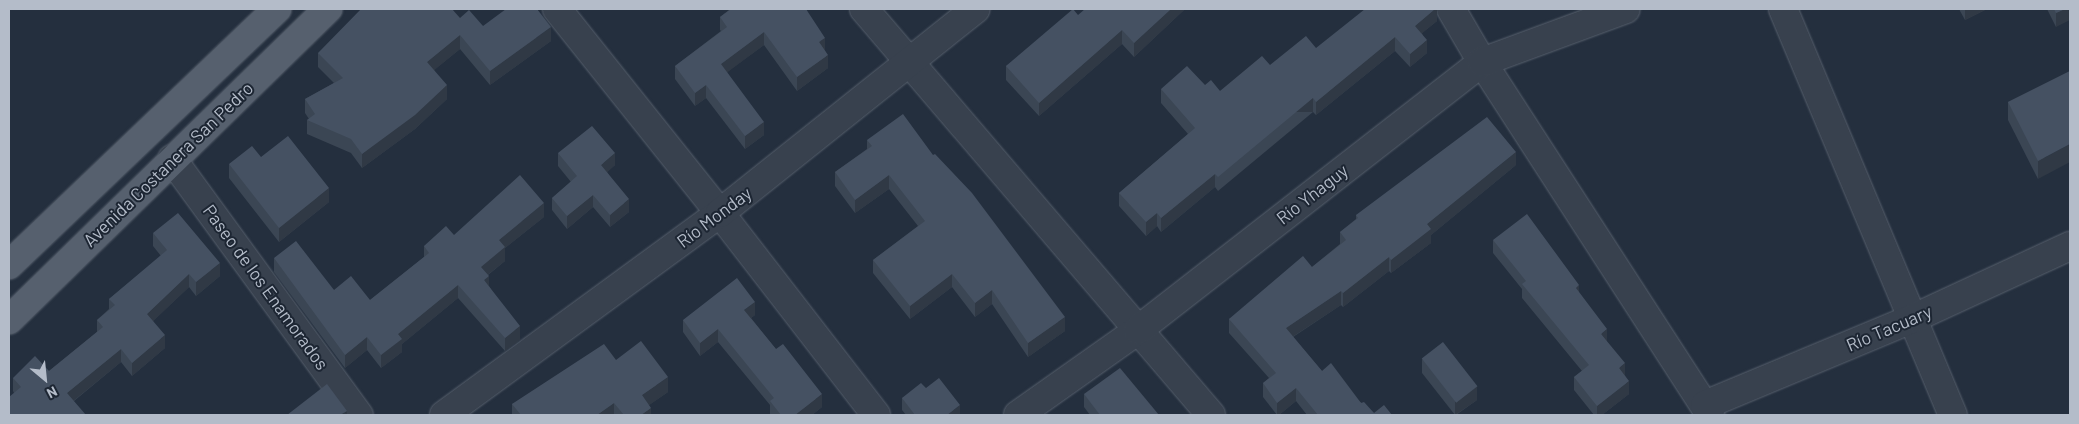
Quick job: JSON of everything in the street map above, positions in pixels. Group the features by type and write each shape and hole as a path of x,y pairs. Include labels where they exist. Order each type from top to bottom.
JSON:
{"main road":[{"name":"Avenida Costanera San Pedro","path":"9,265 277,9"},
{"name":"Avenida Costanera San Pedro","path":"9,320 328,9"}],"street":[{"path":"557,9 720,213 876,415"},
{"path":"864,9 1211,415"},
{"name":"Río Monday","path":"444,415 720,213 976,9"},
{"path":"1451,9 1482,62 1708,410"},
{"name":"Río Yhaguy","path":"1018,415 1138,330 1482,62 1626,9"},
{"path":"1783,9 1954,415"},
{"name":"Paseo de los Enamorados","path":"172,159 359,415"},
{"name":"Río Tacuary","path":"1708,410 2070,246"}],"building":[{"path":"361,9 452,9 460,18 469,10 483,26 506,9 537,9 551,27 490,71 460,35 427,62 447,85 415,115 362,154 351,139 307,120 315,114 305,99 343,78 318,53"},
{"path":"731,9 806,9 825,38 819,42 828,55 797,77 764,32 721,64 764,122 745,136 706,85 695,93 675,66 727,27 720,17"},
{"path":"1073,9 1078,15 1085,9 1171,9 1134,43 1122,30 1039,103 1006,66"},
{"path":"1365,9 1435,9 1415,26 1427,40 1410,54 1395,37 1316,102 1313,98 1218,177 1215,174 1161,218 1157,213 1146,222 1119,193 1195,128 1161,89 1187,66 1205,85 1211,80 1220,91 1262,56 1270,65 1306,36 1316,48"},
{"path":"2054,9 2065,9 2056,13"},
{"path":"2070,71 2070,144 2038,161 2008,102"},
{"path":"903,114 933,155 935,154 972,193 1065,317 1028,343 992,290 975,303 952,274 910,306 873,260 925,221 889,175 855,200 835,172 872,146 867,140"},
{"path":"1487,117 1516,152 1427,224 1431,229 1391,260 1389,257 1343,293 1341,291 1286,328 1322,371 1331,363 1361,403 1364,402 1374,413 1384,405 1392,415 1318,415 1296,388 1277,403 1263,383 1276,373 1229,319 1303,256 1312,267 1346,240 1340,232 1358,218 1356,215"},
{"path":"592,126 615,153 601,165 629,199 610,215 593,195 567,216 552,198 577,176 558,153"},
{"path":"288,136 329,188 279,228 229,164 252,146 261,157"},
{"path":"520,175 544,203 499,240 505,247 481,267 489,276 484,280 520,326 505,338 458,285 398,334 402,339 381,355 367,337 345,355 274,258 296,241 334,290 351,276 370,300 429,253 424,246 446,226 454,235"},
{"path":"178,213 220,263 196,282 189,274 147,314 165,335 132,363 121,349 67,393 86,415 9,415 9,397 21,387 13,378 35,356 49,371 103,327 97,320 115,305 109,299 167,250 153,233"},
{"path":"1527,214 1579,285 1576,288 1607,329 1601,334 1625,363 1619,368 1629,381 1597,406 1574,377 1589,365 1522,284 1526,281 1493,240"},
{"path":"737,278 755,302 744,310 776,349 783,344 822,394 795,415 781,415 770,401 774,398 718,329 700,343 683,320"},
{"path":"641,341 668,377 642,395 651,408 641,415 624,415 614,403 597,415 521,415 512,404 604,344 616,360"},
{"path":"1443,342 1477,386 1456,403 1422,359"},
{"path":"1120,368 1159,415 1100,415 1084,394"},
{"path":"939,378 960,405 947,415 915,415 902,398 921,383 926,388"},
{"path":"327,384 347,411 340,415 287,415"}]}
